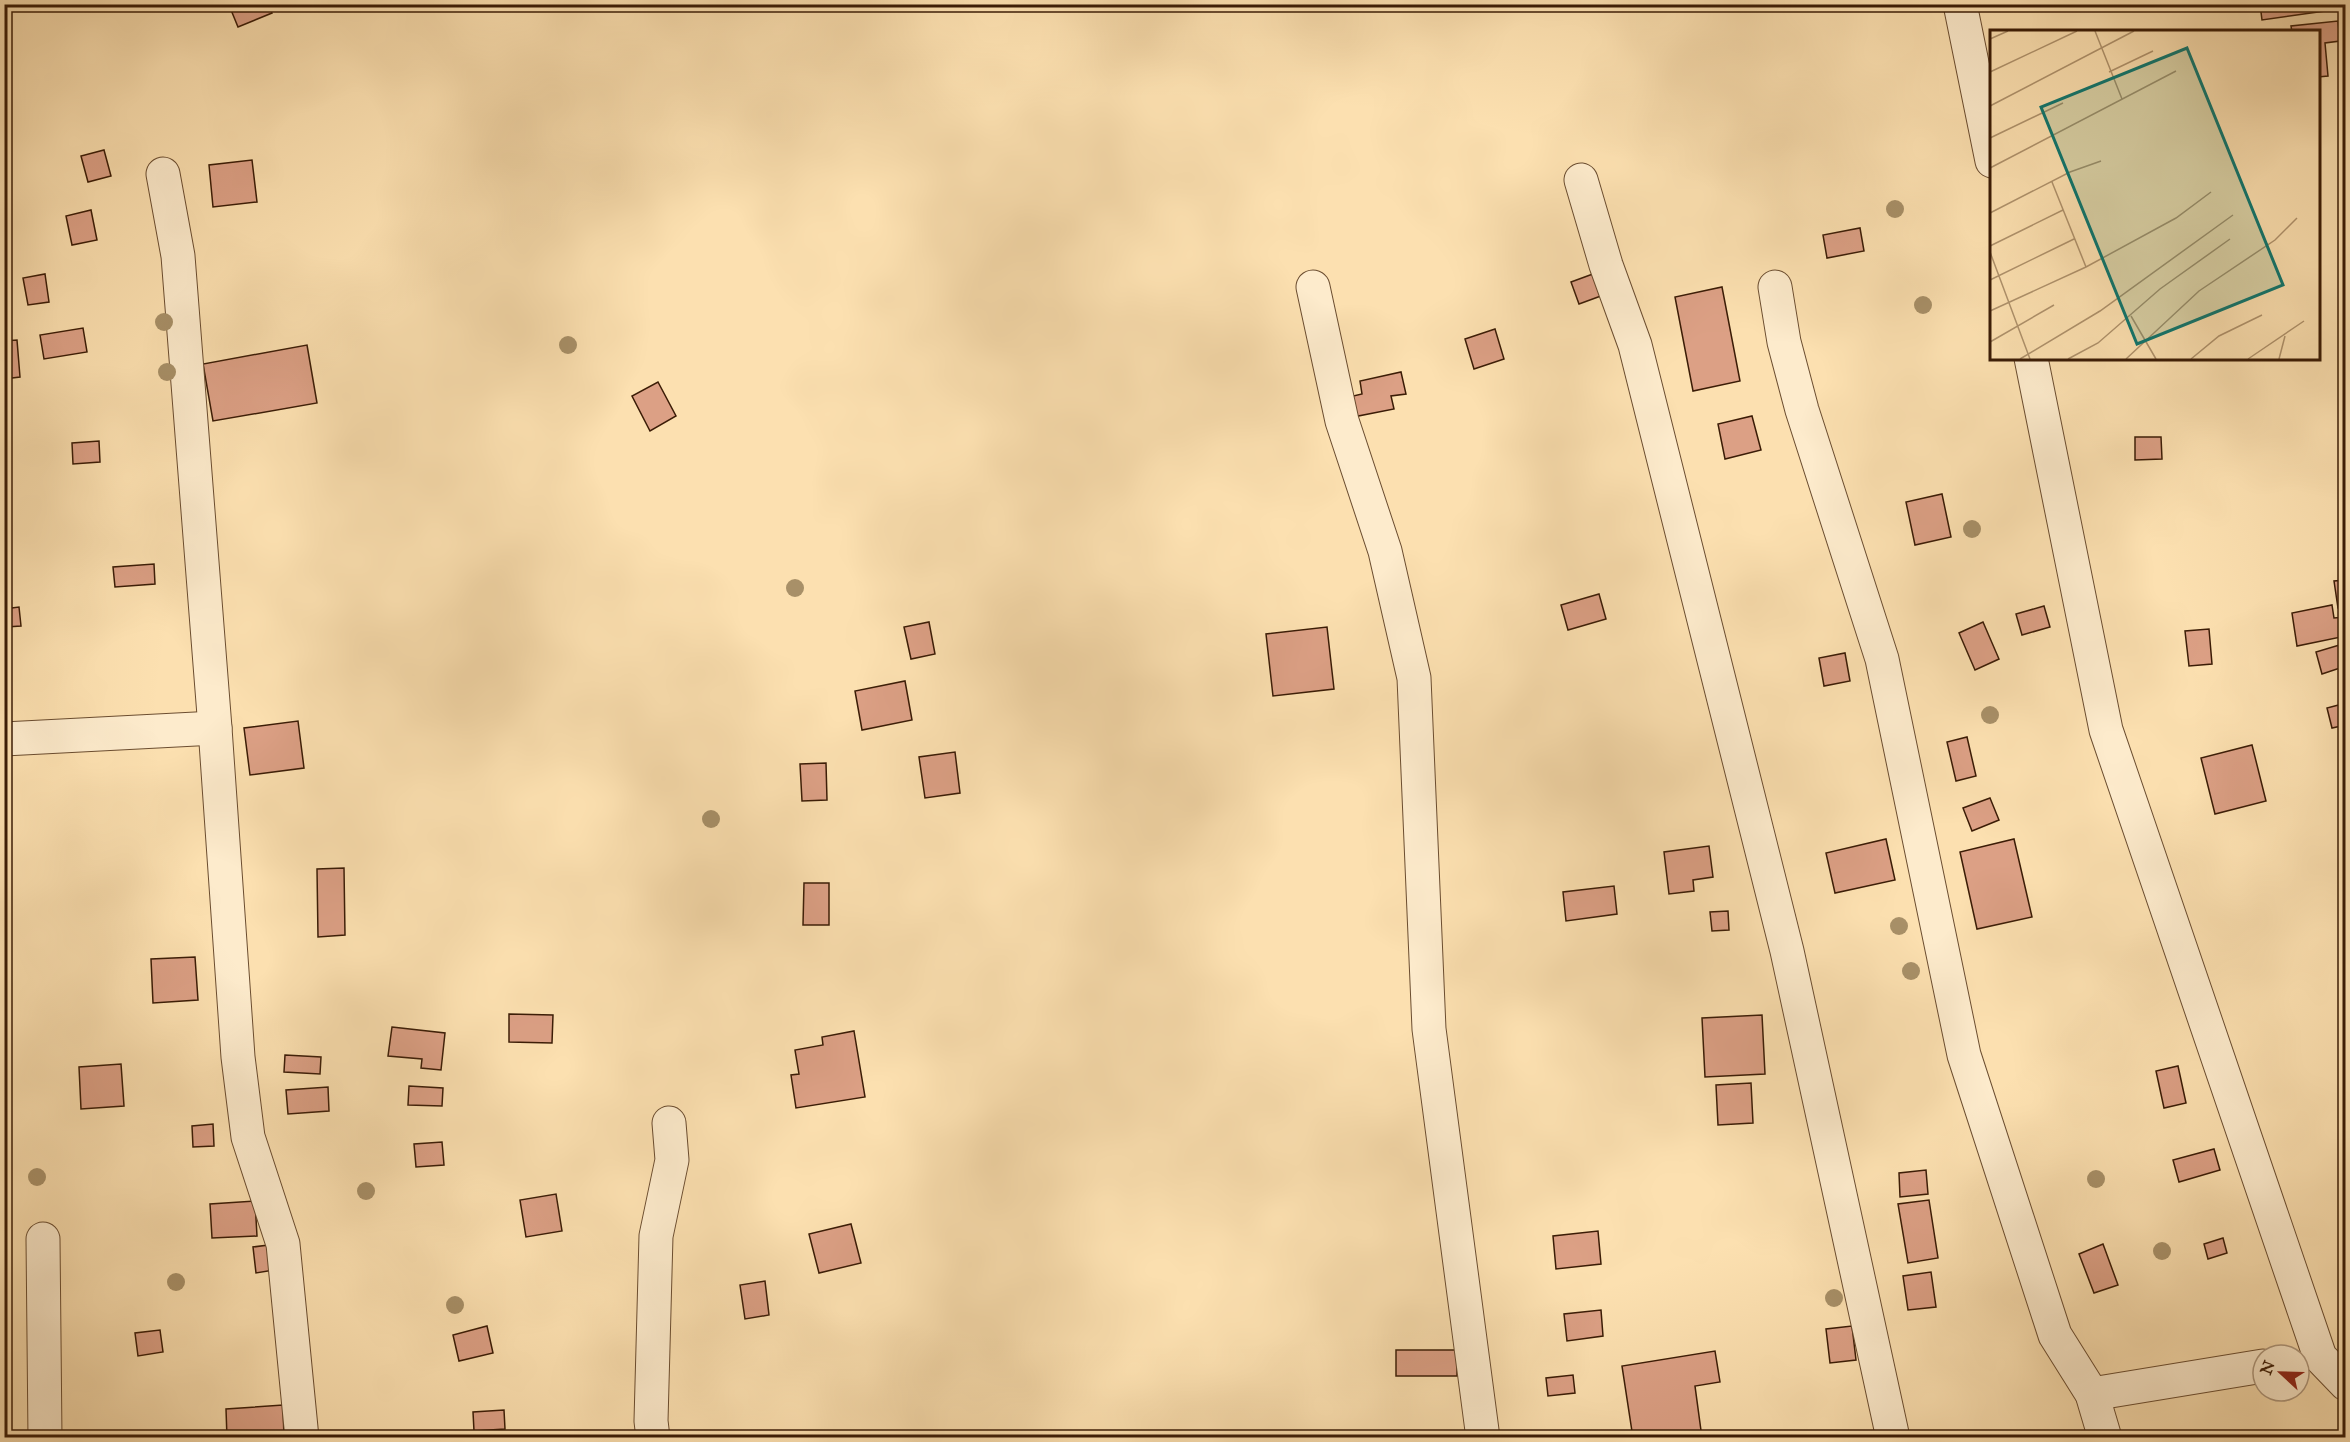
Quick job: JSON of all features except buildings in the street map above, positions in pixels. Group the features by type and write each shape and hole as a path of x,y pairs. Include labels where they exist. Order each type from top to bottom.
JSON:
{"street":[{"path":"1960,4 1990,151"},
{"path":"163,174 178,256 238,1057 248,1137 283,1244 302,1437"},
{"path":"1581,180 1606,265 1635,345 1787,951 1893,1437"},
{"path":"1313,287 1342,421 1385,551 1414,678 1429,1029 1483,1437"},
{"path":"1775,287 1784,342 1802,410 1882,659 1964,1055 2055,1335 2092,1394 2105,1437"},
{"path":"2031,360 2106,730 2322,1357 2346,1384"},
{"path":"4,739 215,728"},
{"path":"653,1437 651,1421 656,1236 672,1160 669,1123"},
{"path":"43,1239 45,1437"},
{"path":"2092,1394 2251,1368"}]}
